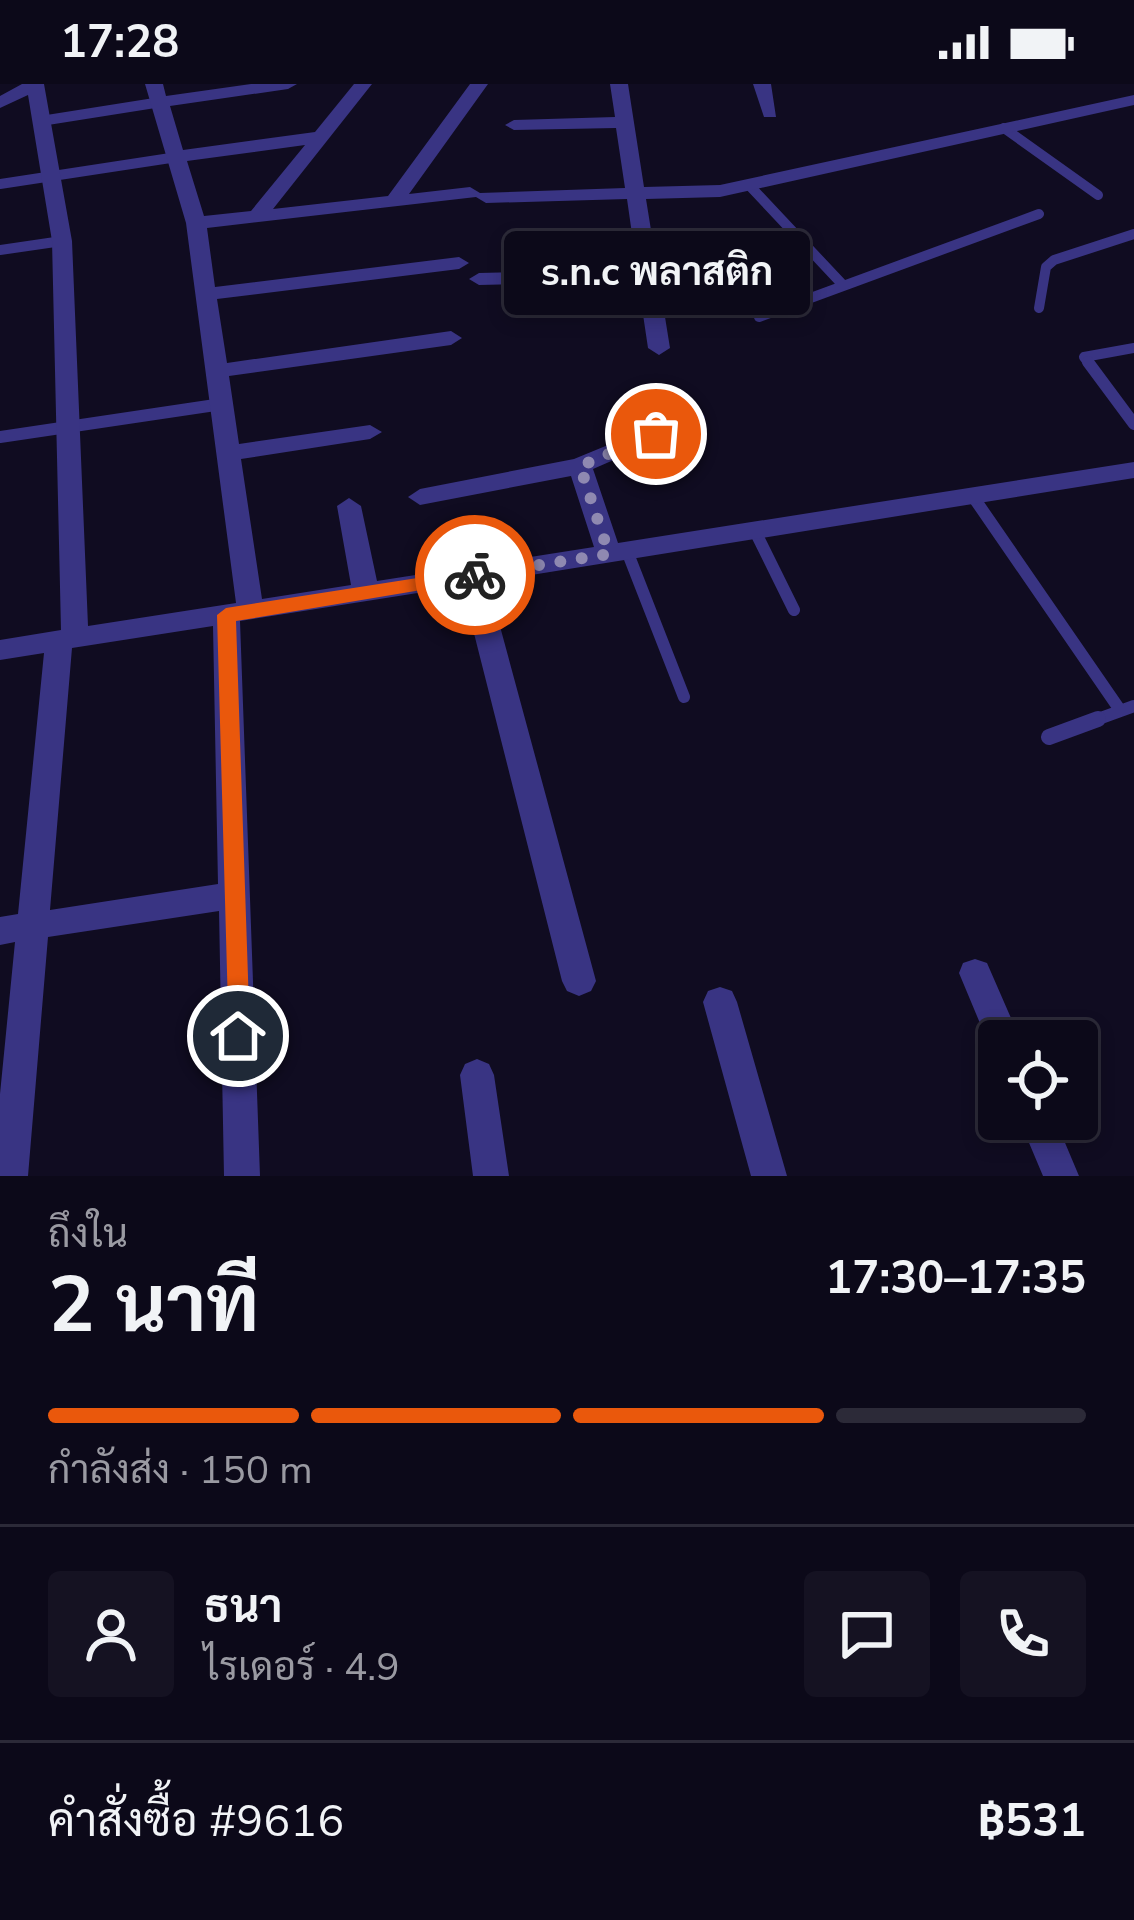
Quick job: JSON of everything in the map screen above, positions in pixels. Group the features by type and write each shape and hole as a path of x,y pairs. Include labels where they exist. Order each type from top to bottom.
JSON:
{"street":[{"path":"0,103 35,84 62,241 70,427 67,640 10,1176"},
{"path":"242,1176 233,895 238,613 229,454 196,223 157,93 288,84"},
{"path":"257,215 363,84"},
{"path":"395,200 479,84"},
{"path":"619,84 659,348"},
{"path":"768,85 770,112"},
{"path":"196,223 395,200 637,194 749,185 1134,100"},
{"path":"514,125 625,122"},
{"path":"177,157 320,137"},
{"path":"206,294 459,263"},
{"path":"479,279 646,275"},
{"path":"217,371 452,338"},
{"path":"419,497 580,466 693,417"},
{"path":"229,454 370,432"},
{"path":"580,466 618,552"},
{"path":"0,650 1134,470"},
{"path":"349,506 366,592"},
{"path":"473,576 579,981"},
{"path":"0,931 233,895"},
{"path":"975,973 995,1020"},
{"path":"720,1002 769,1176"},
{"path":"476,1075 491,1176"},
{"path":"1046,1140 1061,1176"}],"lane":[{"path":"41,121 157,93"},
{"path":"1004,128 1098,195"},
{"path":"0,184 177,157"},
{"path":"749,185 842,284"},
{"path":"759,317 1039,214"},
{"path":"1039,308 1046,267 1054,260 1134,234"},
{"path":"0,250 62,241"},
{"path":"1134,348 1084,357 1134,424"},
{"path":"0,437 222,404"},
{"path":"974,498 1127,708 1049,737"},
{"path":"754,531 794,610"},
{"path":"618,552 684,697"}],"way so far":[{"path":"475,575 609,554 580,466 656,434"}],"place":[{"name":"s.n.c พลาสติก","path":"656,434"}],"route":[{"path":"238,1036 226,615 475,575"}]}
